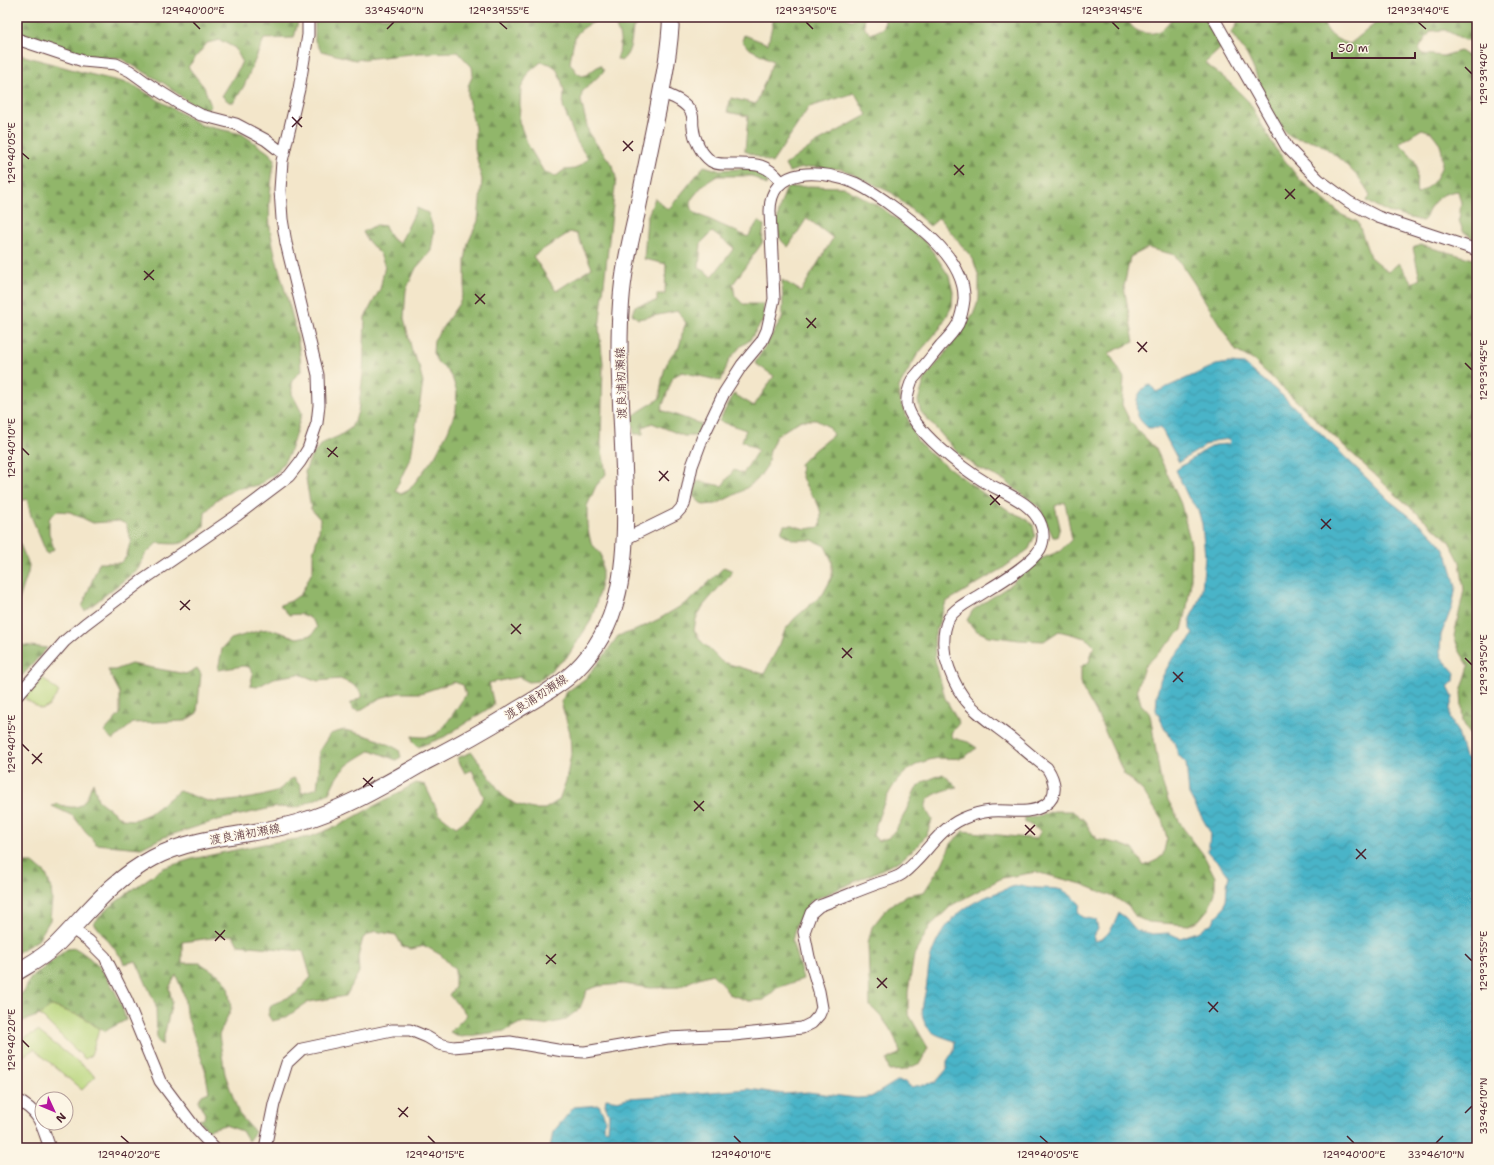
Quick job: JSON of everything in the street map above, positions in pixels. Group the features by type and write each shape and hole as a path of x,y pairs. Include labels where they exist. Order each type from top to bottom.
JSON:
{"main road":[{"name":"渡良浦初瀬線","path":"17,972 53,948 106,892 129,873 155,857 173,849 239,834 271,830 334,811 357,800 477,735 542,695 567,677 586,659 598,642 614,607 620,585 625,539 620,344 624,271 667,60 671,17"}],"street":[{"path":"17,696 65,641 85,624 144,580 236,516 289,476 308,449 317,422 319,405 318,375 286,243 280,190 284,154 299,89 308,35 308,17"},
{"path":"1213,17 1287,147 1319,180 1349,202 1378,217 1477,250"},
{"path":"17,39 83,61 116,64 130,71 178,103 201,115 236,124 266,140 284,154"},
{"path":"661,92 683,102 691,112 695,139 711,161 718,164 753,163 776,175 781,182"},
{"path":"265,1148 274,1104 287,1063 302,1049 392,1030 410,1030 439,1044 453,1047 510,1042 563,1051 585,1052 667,1038 734,1035 802,1028 812,1023 819,1015 822,1008 804,932 811,913 819,906 900,875 912,865 943,831 960,820 977,813 992,810 1020,812 1034,810 1045,805 1051,799 1055,788 1053,777 1047,768 988,721 964,698 948,666 943,646 945,628 950,617 959,607 1017,570 1040,549 1044,537 1041,525 1037,516 1024,504 984,481 942,450 919,426 909,411 907,403 908,390 912,380 958,324 964,299 958,273 946,254 932,238 916,224 875,193 854,183 835,177 816,174 797,174 781,182 775,190 770,200 774,299 767,330 762,340 742,365 724,392 711,419 692,466 684,505 676,514 625,539"},
{"path":"71,928 106,956 127,1001 160,1081 196,1129 214,1148"},
{"path":"17,1100 30,1107 38,1116 50,1148"}],"green space":[{"path":"17,17 261,17 263,21 299,18 294,38 264,39 244,86 234,102 229,102 222,96 242,61 235,48 220,40 207,43 188,67 204,87 211,106 205,111 187,101 165,84 120,58 99,57 76,53 29,39 17,33"},
{"path":"315,17 604,17 581,29 578,33 573,44 570,63 577,73 582,76 586,75 600,65 604,71 582,92 581,101 589,134 613,166 616,178 599,329 603,363 601,444 606,474 596,486 587,506 587,525 591,543 601,554 602,564 602,579 596,605 590,622 568,656 538,681 529,682 519,677 489,683 494,705 444,737 418,747 413,742 412,736 423,737 438,733 466,695 463,685 454,682 421,693 399,693 380,698 359,711 353,709 350,704 363,696 352,684 340,679 318,681 299,674 274,678 257,687 250,686 253,674 249,667 243,666 218,670 222,649 231,639 261,630 270,629 297,638 312,635 317,627 309,617 298,614 289,615 280,605 291,601 301,594 313,570 313,553 319,532 320,519 311,509 305,472 311,457 323,443 339,436 351,428 358,412 363,375 365,317 380,289 385,266 380,254 367,240 363,232 376,225 385,226 392,239 399,243 417,208 428,213 434,231 431,251 416,268 406,290 404,318 412,351 419,366 423,383 411,456 395,491 401,494 409,490 435,456 448,431 456,410 457,392 453,380 447,370 438,363 433,353 434,340 460,302 465,286 465,261 468,243 478,221 482,180 475,150 475,128 468,98 468,86 473,75 472,67 458,52 420,53 355,60 321,51 315,41","holes":["541,62 550,64 556,68 564,91 563,107 576,140 588,159 575,169 564,170 555,177 544,172 528,145 519,122 521,88 529,72","570,232 577,234 592,268 556,291 533,256"]},
{"path":"606,17 655,17 643,19 633,28 629,50 625,58 621,61 617,59 620,47 618,31"},
{"path":"774,17 844,17 851,20 857,17 864,17 865,29 871,34 884,28 885,18 887,17 1128,17 1131,26 1135,29 1143,33 1153,33 1166,26 1173,17 1203,17 1220,41 1222,47 1205,63 1228,81 1249,102 1275,148 1300,180 1342,215 1358,222 1370,257 1388,272 1399,263 1412,283 1420,279 1413,248 1420,245 1477,260 1477,747 1463,722 1461,692 1469,666 1459,650 1454,636 1464,590 1460,562 1449,541 1394,493 1253,360 1236,351 1175,255 1148,248 1130,257 1124,287 1134,342 1109,353 1124,378 1122,405 1131,423 1156,449 1181,504 1191,544 1191,582 1182,630 1144,667 1137,689 1141,704 1150,714 1160,776 1168,800 1183,828 1203,854 1215,877 1215,893 1209,908 1199,920 1189,925 1148,922 1136,917 1129,907 1116,898 1082,884 1036,872 1002,878 952,905 930,926 914,955 908,992 908,1013 928,1048 920,1063 905,1070 889,1071 887,1060 900,1053 898,1046 889,1027 870,1006 868,943 872,927 888,907 907,895 924,892 942,864 951,844 963,831 1036,839 1041,831 1025,822 1025,817 1039,816 1054,811 1072,811 1084,820 1096,839 1120,844 1133,849 1144,866 1157,860 1163,855 1167,838 1162,820 1143,791 1124,774 1099,718 1081,686 1081,667 1089,662 1094,646 1086,638 1059,631 1044,641 1019,640 988,636 975,630 967,620 973,610 1006,588 1038,560 1060,551 1072,539 1065,502 1055,506 1060,527 1057,537 1053,537 1040,508 1004,480 978,468 959,454 921,412 918,401 925,378 973,315 979,299 979,277 973,259 939,218 930,226 892,193 842,169 812,167 789,172 785,165 816,143 867,115 855,93 809,107 772,163 745,151 748,116 727,112 731,98 756,104 773,61 750,49 742,41 744,35 768,44"},
{"path":"1239,17 1320,17 1331,35 1350,44 1383,17 1477,17 1477,40 1465,40 1445,30 1431,31 1419,48 1422,54 1443,56 1460,51 1469,57 1477,95 1477,188 1475,209 1477,213 1477,239 1471,237 1463,231 1459,220 1461,203 1458,191 1445,194 1437,199 1431,206 1426,218 1422,221 1388,212 1366,201 1370,197 1362,182 1339,158 1316,142 1293,137 1287,133 1274,116 1247,55 1231,33 1236,26","holes":["1422,129 1431,132 1440,145 1442,152 1441,167 1435,180 1417,194 1417,171 1415,161 1399,143"]},
{"path":"17,54 131,84 201,125 242,134 275,159 270,193 270,227 277,263 297,335 300,353 301,371 292,380 292,394 302,413 289,454 278,471 259,485 235,489 216,500 205,513 204,526 192,537 179,544 157,543 145,555 138,569 85,611 82,607 99,563 120,563 126,557 131,540 126,524 119,521 93,523 70,512 57,511 49,519 49,533 54,549 47,554 31,516 27,499 18,502 17,509"},
{"path":"704,166 718,170 754,168 770,174 766,185 752,176 717,176 703,185 690,201 693,212 748,237 758,221 764,225 762,243 733,284 735,296 743,304 763,304 764,319 749,341 741,346 729,360 721,381 682,372 673,377 661,410 701,424 697,436 684,436 652,423 643,427 643,434 634,434 632,417 660,398 664,371 668,361 679,347 686,323 678,311 638,319 632,314 635,306 657,301 657,294 665,294 666,264 644,259 647,218 655,198 668,210","holes":["712,232 734,248 712,277 699,267 701,243"]},
{"path":"809,186 843,187 882,208 928,244 949,276 953,292 952,306 941,327 917,355 899,387 899,399 917,440 933,456 983,493 1011,512 1023,517 1033,525 1035,535 1029,549 1002,569 946,602 934,637 935,660 945,698 959,723 951,733 953,738 968,742 977,748 964,757 933,759 920,763 909,769 892,787 886,798 873,835 878,841 888,838 897,828 915,790 923,782 943,774 957,787 937,793 929,799 926,803 926,808 932,820 927,834 917,846 901,860 811,901 796,925 792,941 803,979 777,988 764,1000 748,1001 729,994 712,974 696,979 679,987 650,988 623,984 599,986 587,990 580,1008 565,1020 544,1025 520,1023 505,1031 461,1037 450,1032 467,1015 449,995 455,987 455,970 441,955 425,946 411,949 402,946 396,935 375,931 363,938 358,957 359,972 346,996 308,1002 285,1018 272,1021 268,1015 271,1005 296,994 311,977 303,951 238,945 233,935 182,942 182,963 200,963 222,977 228,986 231,1009 219,1035 225,1074 239,1114 255,1132 248,1141 242,1131 225,1125 207,1130 199,1120 204,1119 205,1114 198,1101 202,1095 209,1092 205,1069 186,1013 184,995 176,975 169,988 172,1002 162,1045 157,1040 156,1005 136,961 124,964 121,957 94,923 106,910 163,868 192,859 264,844 310,837 340,825 416,783 425,785 439,814 456,827 469,818 484,797 472,770 465,773 457,758 472,752 503,796 515,804 533,809 545,809 559,800 566,781 571,754 570,733 561,702 567,692 586,678 618,636 634,631 659,619 691,600 724,567 733,571 703,606 696,619 694,630 701,641 722,662 764,674 780,644 785,630 795,618 823,594 832,577 832,561 825,546 812,540 794,540 781,533 784,525 792,525 805,529 820,527 820,511 816,500 808,490 801,475 800,464 814,450 833,435 829,427 816,420 801,420 776,436 770,450 767,466 757,480 742,491 716,504 703,505 693,496 697,481 722,486 734,470 743,474 758,450 742,441 746,430 719,421 734,394 754,406 774,376 755,363 782,319 782,280 801,291 833,238 807,218 788,247 780,238 778,232 778,219 782,200 787,188"},
{"path":"17,538 29,565 28,573 17,606"},
{"path":"17,639 22,645 47,648 21,677 17,677"},
{"path":"131,664 186,674 197,668 201,674 197,713 185,721 133,723 113,740 104,732 120,714 120,693 108,670 115,670"},
{"path":"43,678 59,692 48,707 41,709 24,698"},
{"path":"344,730 366,735 386,743 399,750 401,757 396,760 371,750 356,759 341,772 329,793 296,808 276,807 218,820 164,837 141,848 96,844 73,816 52,806 58,804 73,807 82,804 88,795 93,782 98,800 122,819 134,820 149,814 179,791 214,802 228,801 258,797 275,792 294,778 301,787 301,793 317,788 319,751 330,734"},
{"path":"24,863 33,863 46,874 51,888 52,899 50,920 38,940 17,953 17,866"},
{"path":"75,948 85,954 108,979 123,1009 126,1020 105,1031 99,1029 83,1017 52,1006 40,1015 17,1023 17,996 24,992 30,979 67,949"},
{"path":"52,1006 83,1017 99,1029 91,1055 85,1059 40,1015"},
{"path":"38,1031 96,1076 82,1090 34,1049 17,1060 17,1042"}],"water":[{"path":"1229,363 1244,364 1283,396 1390,501 1430,532 1441,544 1449,560 1456,587 1452,607 1441,635 1440,652 1442,658 1455,673 1454,681 1448,687 1453,697 1450,708 1450,718 1458,733 1465,757 1470,760 1475,757 1477,760 1475,765 1477,778 1477,1148 550,1148 553,1132 574,1107 599,1105 605,1118 604,1129 608,1130 609,1115 605,1105 606,1099 618,1101 626,1098 749,1089 784,1094 808,1092 857,1098 871,1097 897,1081 906,1082 911,1087 936,1082 947,1069 947,1061 954,1050 955,1042 932,1032 923,1020 922,1010 932,953 942,932 965,908 985,897 1011,887 1021,886 1056,889 1069,894 1080,904 1078,912 1083,917 1096,920 1098,929 1094,936 1094,941 1107,935 1119,913 1125,917 1136,930 1153,934 1169,933 1180,938 1200,931 1213,923 1215,917 1220,913 1225,904 1229,876 1207,851 1210,832 1189,794 1186,763 1179,756 1174,742 1165,729 1156,710 1160,681 1172,659 1191,638 1193,633 1190,629 1190,618 1197,605 1202,589 1205,556 1202,524 1198,510 1188,497 1176,470 1215,445 1229,444 1230,439 1213,441 1179,462 1161,428 1148,428 1141,421 1137,414 1136,403 1139,393 1146,387 1151,385 1156,392 1216,365"}]}
